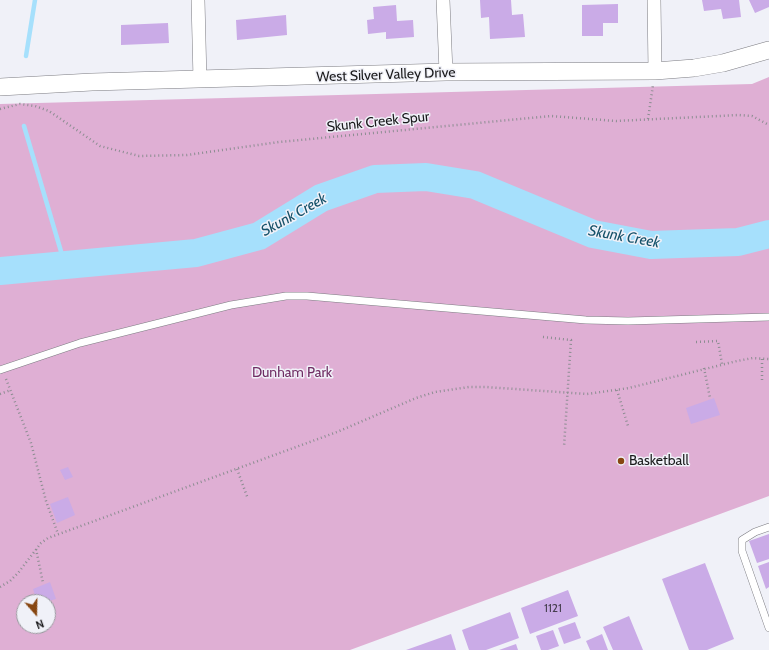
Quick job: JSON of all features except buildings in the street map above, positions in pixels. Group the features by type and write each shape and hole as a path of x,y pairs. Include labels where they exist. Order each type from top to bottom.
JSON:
{"street":[{"path":"198,0 200,80"},
{"path":"443,0 446,72"},
{"path":"654,0 655,71"},
{"name":"West Silver Valley Drive","path":"0,87 92,82 446,72 655,71 694,68 723,63 769,50"}],"lane":[{"path":"0,370 80,343 231,305 286,296 307,296 586,320 628,321 769,317"},
{"path":"769,528 755,532 742,540 742,551 769,628"}],"path":[{"path":"648,119 655,71"},
{"name":"Skunk Creek Spur","path":"0,108 20,104 35,106 49,111 100,146 139,156 188,155 279,142 551,116 616,121 739,115 752,116 769,125"},
{"path":"543,337 571,340 564,447"},
{"path":"696,342 718,341 722,364"},
{"path":"0,586 10,581 41,543 58,534 337,432 416,398 435,392 469,387 480,387 509,388 568,394 587,394 617,390 704,368 753,358 769,359"},
{"path":"762,359 762,383"},
{"path":"704,368 710,398"},
{"path":"0,394 11,390 31,443 46,501 58,534"},
{"path":"617,390 628,426"},
{"path":"237,469 248,499"},
{"path":"36,548 43,582"}],"green space":[{"name":"Dunham Park","path":"769,77 769,496 350,650 0,650 0,104 752,84"}],"waterway":[{"path":"26,56 35,0"},
{"path":"24,126 65,265"},
{"name":"Skunk Creek","path":"0,271 196,253 259,236 321,198 375,179 426,177 475,185 593,234 651,245 738,242 769,234"}],"place":[{"name":"Basketball","path":"621,461"}]}
